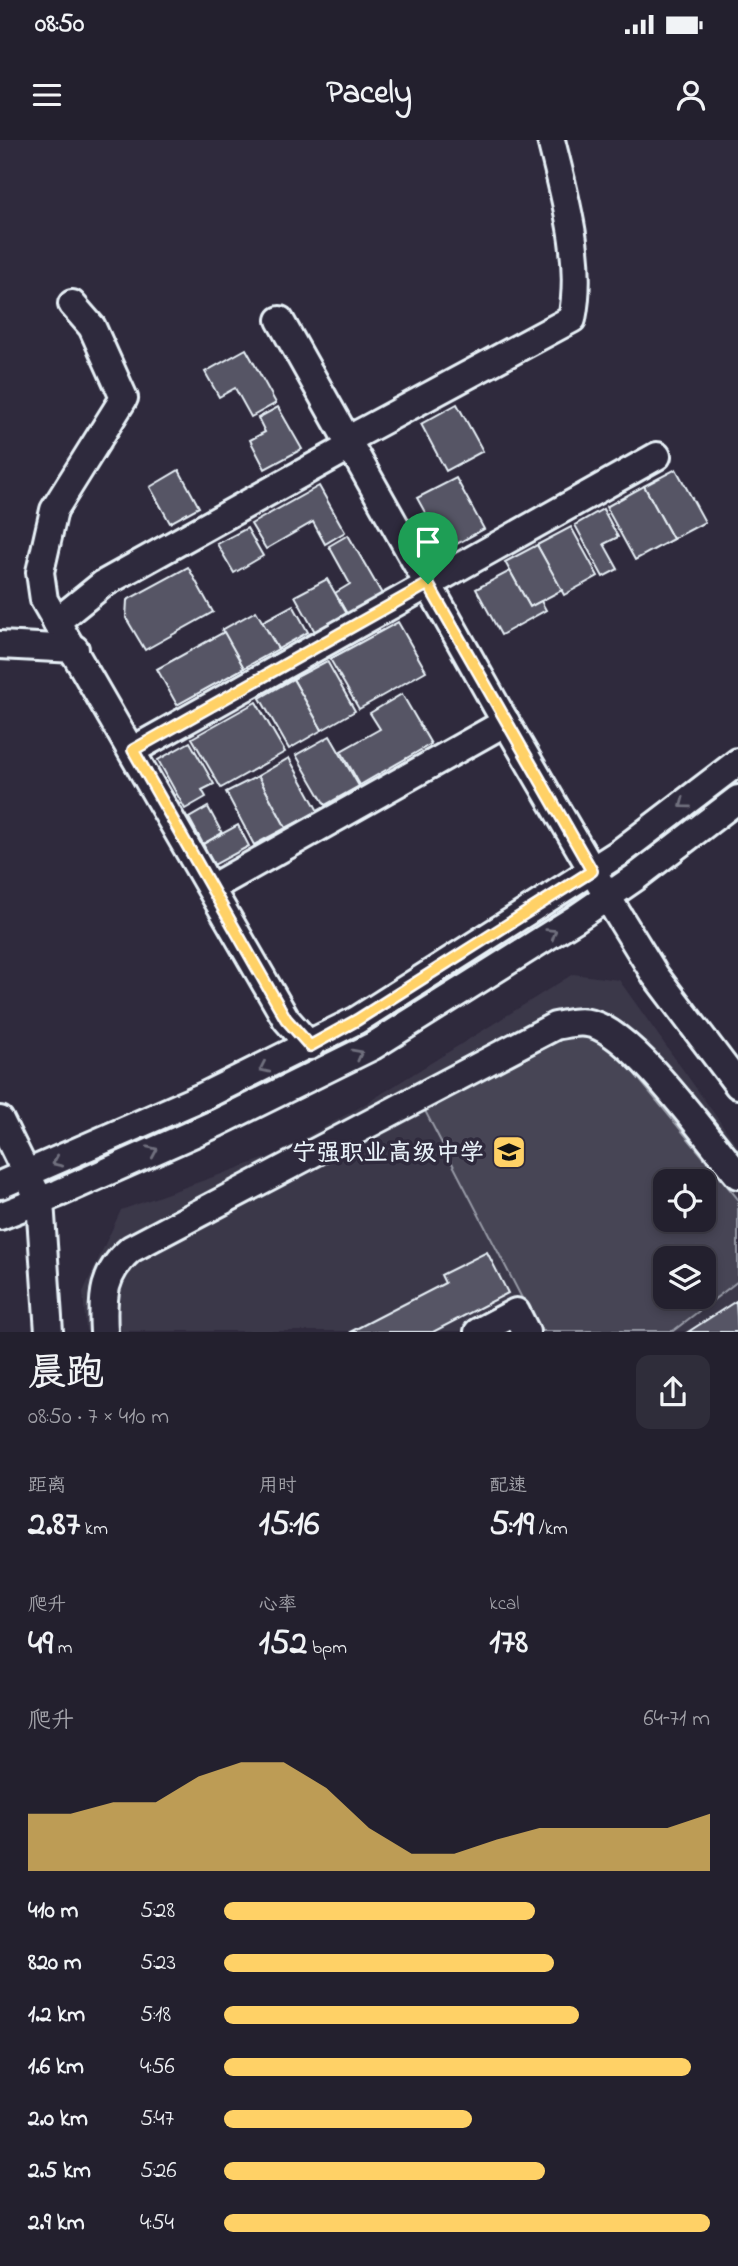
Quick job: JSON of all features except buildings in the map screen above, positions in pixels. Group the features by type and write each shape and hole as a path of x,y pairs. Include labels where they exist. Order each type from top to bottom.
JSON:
{"street":[{"path":"56,622 103,584 572,319 576,298 574,248 551,140"},
{"path":"72,304 92,327 124,398 54,510 40,572 44,600 75,649 286,1019 310,1046"},
{"path":"280,320 592,871 655,975 738,1085"},
{"path":"133,750 657,456"},
{"path":"0,645 75,649"},
{"path":"211,888 506,722"},
{"path":"0,1185 310,1046 381,1005 592,871 738,762"},
{"path":"0,1216 217,1123 373,1046 608,897 738,799"},
{"path":"104,1332 104,1284 111,1270 131,1250 555,1026 578,1022 595,1024 618,1038 642,1060 738,1175"},
{"path":"0,1120 40,1201 49,1332"},
{"path":"478,1332 516,1312 526,1332"}],"shaded area":[{"name":"宁强职业高级中学","path":"573,974 619,980 738,1147 738,1331 86,1331 83,1292 121,1210 272,1156 362,1106"},
{"path":"568,1032 594,1035 615,1050 713,1169 653,1169 653,1232 716,1232 716,1172 738,1199 738,1281 716,1298 716,1246 653,1246 653,1309 702,1309 673,1331 539,1331 422,1105"}],"place":[{"name":"宁强职业高级中学","path":"509,1152"}],"route":[{"path":"428,584 592,871 464,954 310,1046 286,1019 133,750 428,584"}]}
